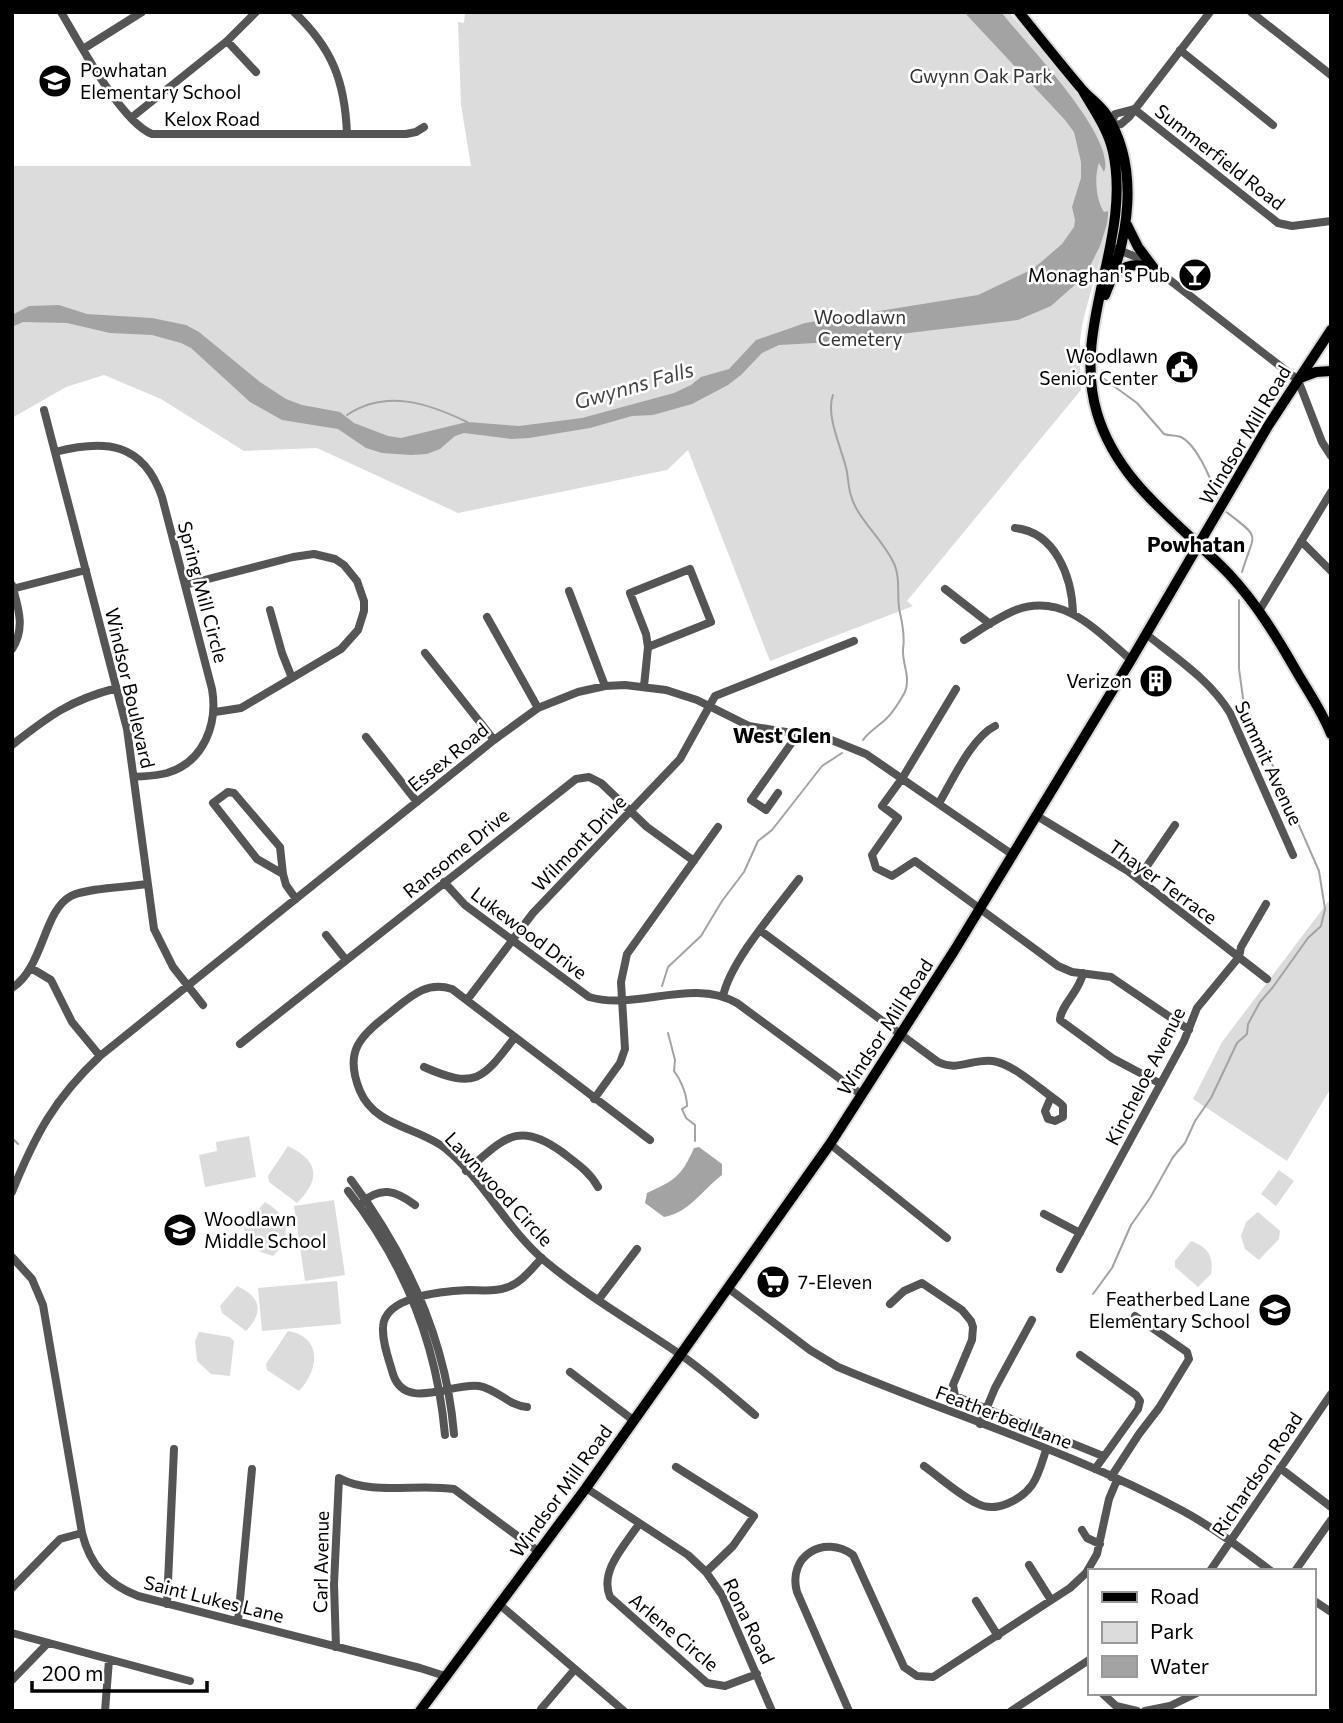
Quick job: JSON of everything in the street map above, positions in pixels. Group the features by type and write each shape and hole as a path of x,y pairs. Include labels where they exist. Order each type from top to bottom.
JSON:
{"main road":[{"path":"1019,12 1083,90 1105,112 1117,186 1112,279"},
{"path":"1108,126 1118,138 1124,163 1126,219 1132,238 1153,267"},
{"path":"1126,219 1114,252 1091,345 1093,397 1102,429 1131,479 1229,574 1259,611 1320,710 1331,734"},
{"path":"1099,307 1112,279 1120,270 1131,264 1153,267"},
{"name":"Windsor Mill Road","path":"420,1711 586,1488 830,1144 1013,855 1298,380 1331,330"},
{"path":"1298,380 1316,372 1331,371"}],"street":[{"name":"Kelox Road","path":"61,12 109,90 145,131 158,135 406,134 425,127"},
{"path":"83,49 142,12"},
{"path":"131,118 227,41 256,12"},
{"path":"293,12 318,38 333,61 345,101 347,134"},
{"path":"1108,126 1121,124 1210,12"},
{"path":"1251,12 1331,75"},
{"path":"227,41 256,72"},
{"path":"1180,50 1273,125"},
{"name":"Summerfield Road","path":"1134,109 1278,223 1292,226 1331,221"},
{"path":"1114,252 1138,256 1298,380 1322,442 1331,456"},
{"path":"1308,365 1331,371"},
{"name":"Windsor Boulevard","path":"44,410 130,743 151,914 159,941 173,967 203,1005"},
{"name":"Spring Mill Circle","path":"55,452 88,444 109,445 131,455 149,470 162,497 212,689 215,712 203,745 186,763 166,773 134,777"},
{"path":"1259,611 1331,492"},
{"path":"1015,528 1038,536 1058,558 1071,590 1073,613"},
{"path":"1301,541 1331,570"},
{"path":"186,585 304,555 323,555 344,565 357,581 364,601 358,630 341,649 241,708 215,712"},
{"path":"644,686 648,647 646,634 630,593 690,569 710,622 648,647"},
{"path":"12,649 19,637 20,620 13,588 86,570"},
{"path":"945,589 990,624"},
{"path":"569,592 605,686"},
{"path":"964,640 1017,610 1050,606 1073,613 1131,660"},
{"path":"270,610 292,678"},
{"path":"487,617 538,708"},
{"name":"Summit Avenue","path":"1146,634 1222,699 1293,855"},
{"path":"709,706 715,696 723,691 855,641"},
{"path":"425,653 494,740"},
{"name":"Essex Road","path":"12,1192 26,1156 43,1124 69,1088 100,1056 494,740 538,708 564,696 605,686 644,686 679,694 749,726 829,739 866,754 1013,855"},
{"path":"12,745 71,703 117,688"},
{"path":"956,688 882,806 898,818 873,855 876,868 892,876 915,860 1058,966 1072,972 1111,977 1189,1030"},
{"name":"Wilmont Drive","path":"467,999 533,913 680,760 709,706"},
{"path":"939,803 977,740 995,726"},
{"path":"778,793 765,810 751,800 798,734"},
{"path":"366,737 417,802"},
{"name":"Ransome Drive","path":"240,1044 576,779 596,779 647,827 694,861"},
{"path":"283,874 257,859 213,803 228,792 234,793 280,847 286,885 296,899"},
{"name":"Thayer Terrace","path":"1037,816 1138,879 1267,979"},
{"path":"1138,879 1175,825"},
{"path":"594,1099 620,1063 625,1049 621,972 627,954 718,827"},
{"path":"723,997 729,976 799,879"},
{"name":"Lukewood Drive","path":"444,882 465,905 589,997 605,1000 697,994 723,997 737,1003 862,1095"},
{"path":"12,988 21,982 31,968 58,910 69,897 82,892 147,884"},
{"name":"Kincheloe Avenue","path":"1060,1269 1161,1084 1189,1030 1197,1008 1238,957 1266,904"},
{"path":"761,931 945,1065 953,1067 986,1061 1001,1063 1051,1097"},
{"path":"326,935 346,960"},
{"path":"31,968 51,980 72,1022 100,1056"},
{"path":"1083,973 1080,987 1060,1014 1060,1020 1112,1058 1161,1084"},
{"name":"Lawnwood Circle","path":"650,1140 467,999 446,987 433,986 418,991 360,1038 356,1046 354,1061 360,1092 371,1109 392,1122 430,1138 449,1152 542,1258 681,1355 755,1415"},
{"path":"424,1067 454,1079 471,1079 491,1068 515,1037"},
{"path":"466,1171 505,1140 534,1136 547,1141 585,1169 598,1187"},
{"path":"830,1144 947,1238"},
{"path":"351,1180 362,1202 401,1255 437,1342 450,1434"},
{"path":"348,1191 362,1202"},
{"path":"362,1202 378,1192 390,1191 415,1205"},
{"path":"1044,1214 1080,1233"},
{"path":"599,1299 636,1249"},
{"name":"Saint Lukes Lane","path":"12,1256 32,1279 43,1305 82,1533 95,1565 113,1584 138,1596 445,1676"},
{"path":"527,1407 514,1405 480,1387 412,1394 400,1386 393,1375 383,1334 384,1322 395,1306 417,1298 449,1291 506,1288 520,1281 542,1258"},
{"path":"890,1304 904,1291 922,1283 968,1316 973,1327 972,1340 953,1389 958,1398 987,1407 1102,1456"},
{"name":"Featherbed Lane","path":"728,1288 810,1350 838,1367 1095,1469 1185,1512 1269,1569"},
{"path":"849,1711 795,1583 797,1566 808,1554 831,1546 839,1547 853,1555 900,1660 909,1672 917,1676 933,1677 1070,1588 1086,1573 1100,1544 1114,1478 1139,1434 1159,1408 1189,1359 1187,1352 1135,1316"},
{"path":"980,1424 1032,1320"},
{"path":"1080,1355 1136,1395 1140,1401 1138,1409 1095,1469"},
{"path":"570,1372 633,1420"},
{"name":"Richardson Road","path":"1211,1569 1331,1394"},
{"path":"167,1604 174,1449"},
{"path":"924,1466 979,1505 1000,1506 1033,1485 1046,1450"},
{"path":"676,1467 754,1516 733,1546 706,1572"},
{"path":"1280,1468 1331,1507"},
{"path":"238,1621 252,1469"},
{"name":"Carl Avenue","path":"336,1647 334,1584 339,1478 358,1486 454,1489 538,1552"},
{"name":"Rona Road","path":"586,1488 688,1555 706,1572 722,1595 771,1707"},
{"path":"1296,1569 1331,1520"},
{"name":"Arlene Circle","path":"639,1524 608,1573 610,1597 707,1684 724,1686 757,1674"},
{"path":"1082,1530 1091,1541 1100,1544"},
{"path":"12,1588 60,1539 82,1533"},
{"path":"1029,1565 1051,1600"},
{"path":"976,1601 998,1636"},
{"path":"500,1605 624,1711"},
{"path":"1315,1605 1331,1612"},
{"path":"12,1633 190,1681"},
{"path":"12,1680 47,1644"},
{"path":"105,1711 109,1660"},
{"path":"1010,1711 1086,1662"},
{"path":"541,1709 575,1669"},
{"path":"1104,1695 1116,1706 1137,1711"},
{"path":"1145,1711 1170,1706 1193,1695"}],"green space":[{"name":"Woodlawn Cemetery","path":"465,12 1009,12 1071,86 1100,132 1109,156 1112,180 1108,229 1082,326 1081,390 907,601 913,606 770,661 688,450 667,470 458,513 317,448 244,451 161,399 104,375 66,387 12,418 12,166 471,166 461,105 458,22 464,23"},
{"path":"1331,898 1331,1088 1287,1161 1193,1099 1222,1042"},
{"path":"249,1136 256,1177 205,1187 199,1155 217,1151 216,1142"},
{"path":"288,1146 306,1158 313,1171 310,1186 297,1203 269,1182 268,1176"},
{"path":"1279,1170 1294,1181 1276,1206 1261,1194"},
{"path":"334,1200 345,1275 305,1281 294,1206"},
{"path":"265,1202 279,1213 286,1226 284,1241 273,1256 252,1246 245,1232 244,1225"},
{"path":"1258,1212 1280,1231 1279,1239 1259,1260 1245,1249 1241,1236 1246,1222"},
{"path":"1191,1241 1206,1249 1212,1262 1211,1274 1198,1287 1175,1267 1175,1261"},
{"path":"337,1281 341,1324 262,1331 258,1288"},
{"path":"237,1286 251,1295 257,1306 256,1318 246,1331 222,1313 220,1306"},
{"path":"288,1331 307,1340 314,1355 311,1374 299,1391 267,1370 266,1364"},
{"path":"199,1332 230,1337 234,1341 230,1376 211,1374 197,1361 195,1341"}],"water":[{"name":"Gwynns Falls","path":"964,12 1001,12 1084,114 1105,157 1104,172 1099,163 1097,169 1097,188 1101,207 1104,212 1108,211 1108,221 1090,266 1077,283 1051,306 1018,320 833,342 779,345 762,353 728,385 692,404 653,415 632,416 590,428 529,438 511,439 464,433 455,436 440,449 427,454 411,455 382,453 366,448 338,429 282,420 250,402 191,348 181,343 152,335 110,333 67,323 23,322 12,327 12,315 29,306 59,305 87,314 152,318 186,325 199,332 260,382 286,399 340,412 354,423 401,438 467,422 519,426 582,418 674,393 701,377 729,369 756,340 805,323 978,295 1033,269 1062,244 1074,227 1072,207 1081,178 1081,162 1074,132 1065,120"},
{"path":"699,1147 722,1164 722,1175 688,1206 664,1217 645,1203 647,1193 676,1176 694,1148"}],"waterway":[{"path":"1100,376 1137,403 1164,434 1179,436 1187,441 1204,465 1219,500"},
{"path":"833,395 831,413 851,495 860,515 887,550 895,566 904,640 907,681 905,692 890,715 863,740"},
{"path":"347,415 377,402 392,401 437,409 467,422"},
{"path":"1225,511 1245,527 1252,537 1242,572"},
{"path":"1093,1294 1112,1268 1131,1225 1211,1098 1237,1043 1247,1034 1248,1024 1260,1002 1308,938 1321,926 1325,909 1319,871 1243,698 1239,669 1239,600"},
{"path":"662,986 668,967 701,936 744,872 758,841 772,830 822,766 842,753"},
{"path":"668,1033 675,1060 674,1071 686,1097 687,1106 682,1109 686,1118 695,1125 695,1141"},
{"path":"12,1138 18,1144"}],"place":[{"name":"Powhatan Elementary School","path":"55,81"},
{"name":"Monaghan's Pub","path":"1195,275"},
{"name":"Woodlawn Senior Center","path":"1182,367"},
{"name":"Verizon","path":"1156,681"},
{"name":"Woodlawn Middle School","path":"180,1230"},
{"name":"7-Eleven","path":"773,1282"},
{"name":"Featherbed Lane Elementary School","path":"1275,1310"}],"district":[{"name":"Powhatan","path":"1196,545"},
{"name":"West Glen","path":"782,736"}],"park label":[{"name":"Gwynn Oak Park","path":"981,76"}]}
